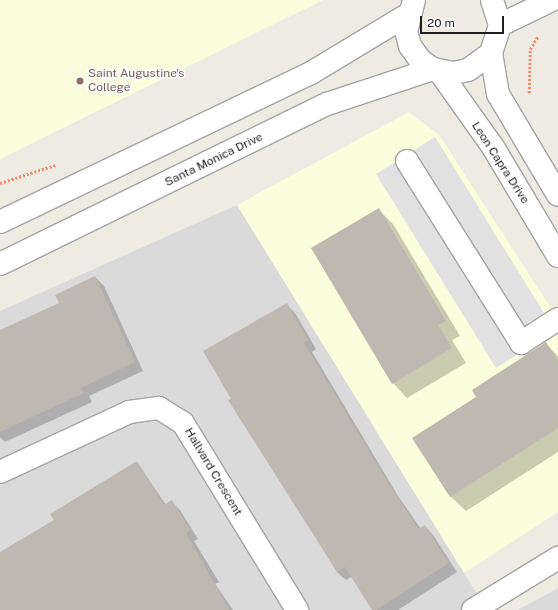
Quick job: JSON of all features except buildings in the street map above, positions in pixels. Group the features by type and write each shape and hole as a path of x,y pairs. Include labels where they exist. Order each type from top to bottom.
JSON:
{"street":[{"path":"492,0 500,26 492,53 498,94 558,195"},
{"path":"500,26 552,0"},
{"path":"0,222 311,73 410,7"},
{"name":"Leon Capra Drive","path":"410,7 406,31 410,46 436,70 493,147 558,256"},
{"name":"Santa Monica Drive","path":"0,264 328,104 436,70 468,70 492,53"},
{"path":"407,161 521,343 558,319"},
{"name":"Hallvard Crescent","path":"0,472 129,412 159,408 183,423 297,610"},
{"path":"473,610 558,558"}],"path":[{"path":"531,100 527,70 530,50 537,37 543,33"}],"shaded area":[{"name":"Saint Augustine's College","path":"0,0 323,0 0,159"},
{"path":"409,112 439,135 558,319 558,512 464,573 237,205"},
{"path":"435,137 544,313 527,324 538,342 496,368 376,174"},
{"path":"237,205 487,610 0,610 0,311"},
{"path":"558,588 558,610 518,610"}],"place":[{"name":"Saint Augustine's College","path":"80,81"}]}
